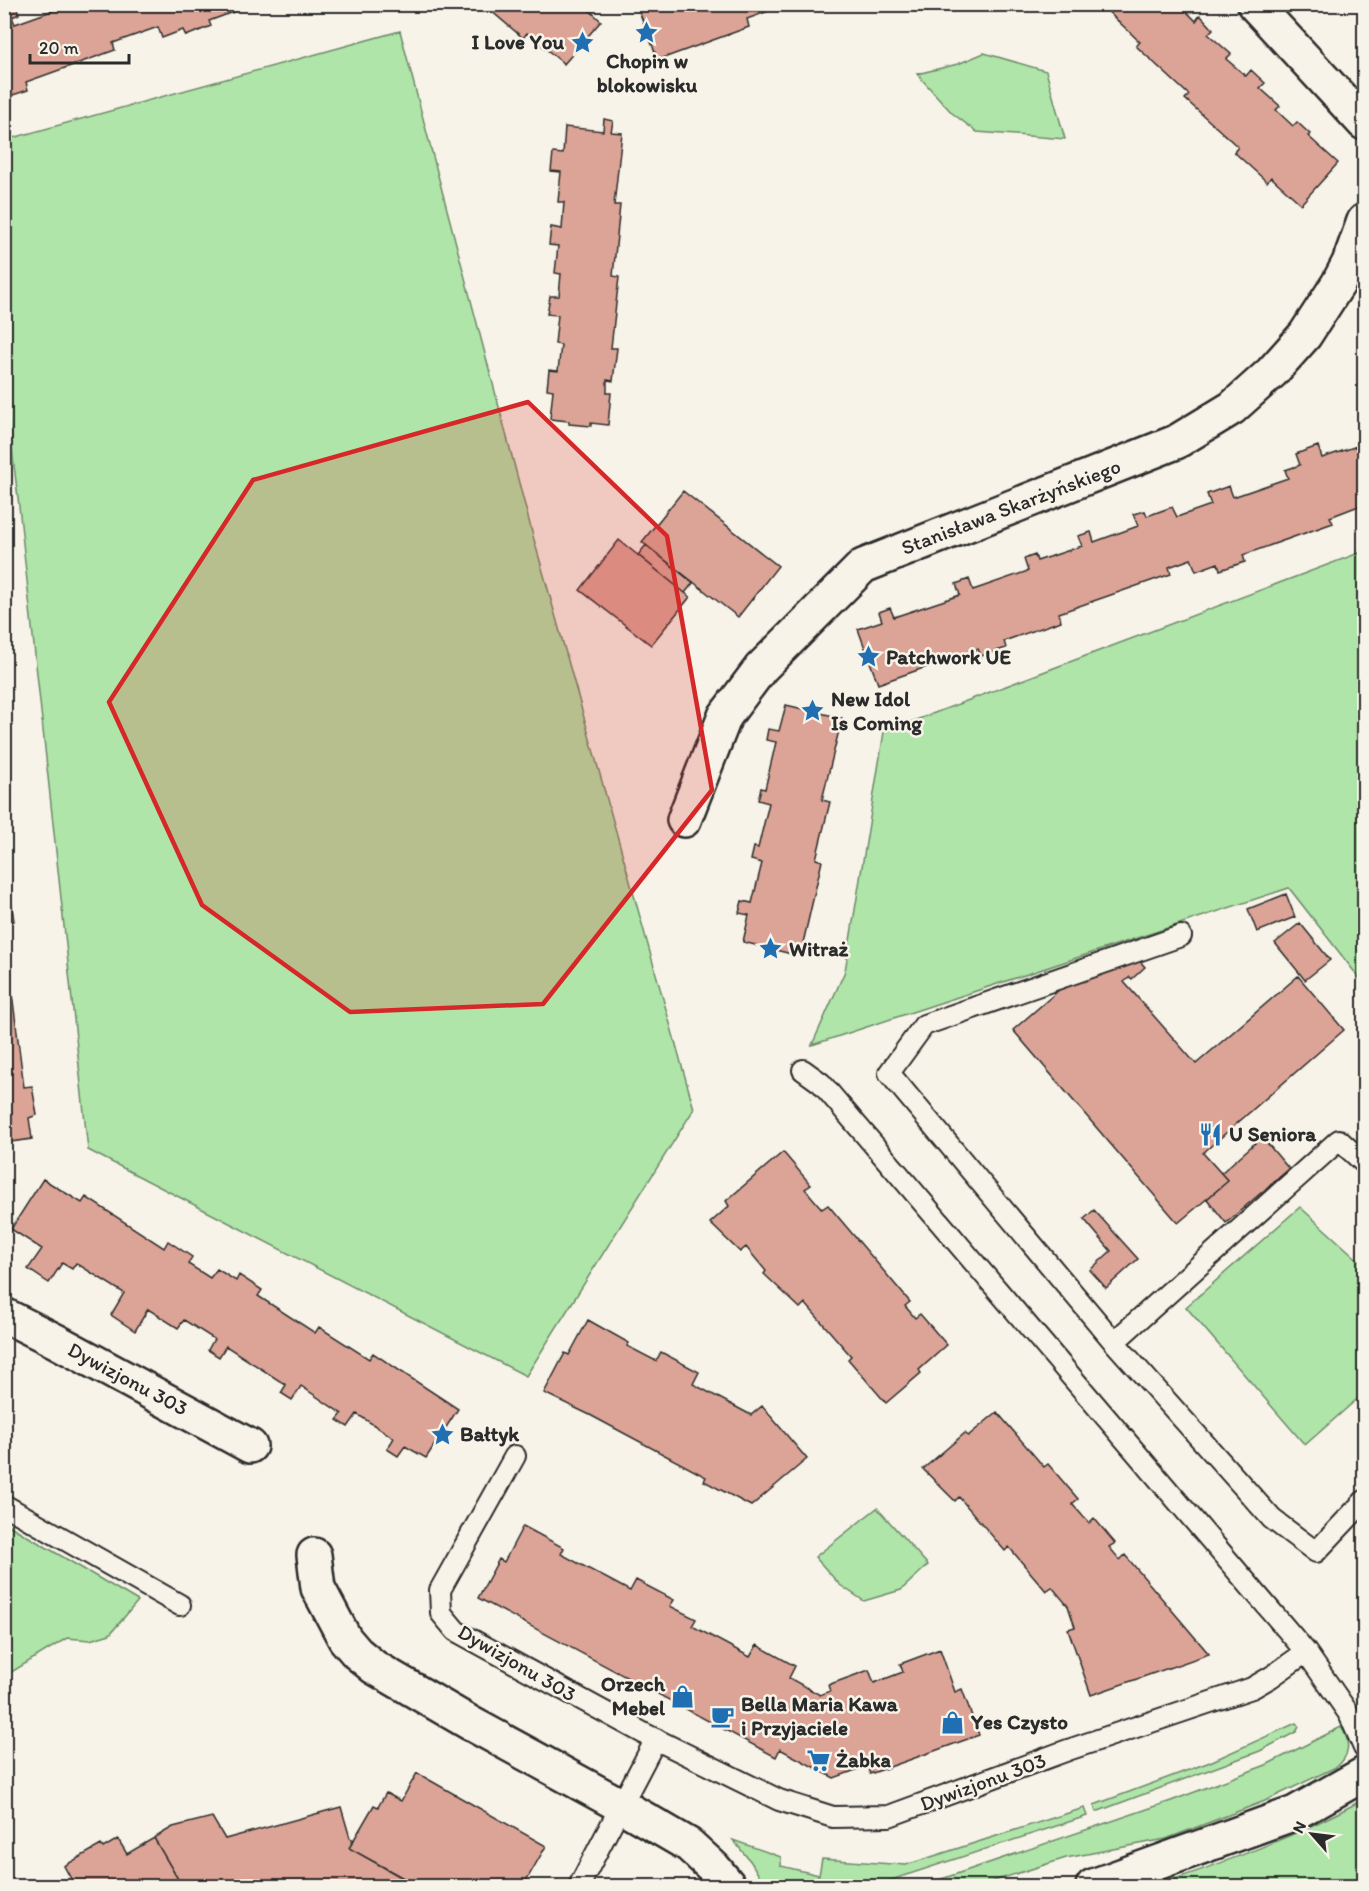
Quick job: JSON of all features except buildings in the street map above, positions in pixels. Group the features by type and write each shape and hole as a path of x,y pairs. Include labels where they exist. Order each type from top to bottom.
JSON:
{"street":[{"path":"1254,4 1365,123"},
{"name":"Stanisława Skarżyńskiego","path":"684,820 725,716 761,668 863,566 1176,442 1232,408 1272,372 1305,335 1338,284 1349,263 1365,221"},
{"name":"Dywizjonu 303","path":"4,1315 250,1446"},
{"path":"314,1555 318,1588 345,1639 366,1660 396,1681 689,1845 714,1868 729,1887"},
{"path":"1093,1887 1295,1813 1365,1774"}],"lane":[{"path":"1181,936 924,1025 889,1073 1114,1342 1272,1519 1316,1552 1365,1501"},
{"path":"803,1070 821,1083 1306,1652 1349,1714 1365,1748"},
{"path":"1114,1342 1339,1140 1365,1163"},
{"name":"Dywizjonu 303","path":"515,1456 441,1590 441,1613 456,1631 656,1739 779,1800 833,1817 889,1816 1068,1750 1252,1688 1306,1652"},
{"path":"4,1505 180,1605"},
{"path":"579,1887 656,1739"}],"highlighted area":[{"path":"528,402 667,536 712,790 543,1004 350,1012 202,905 109,702 253,480"}],"green space":[{"path":"400,31 533,536 694,1109 526,1376 88,1150 5,393 5,140"},
{"path":"984,53 1046,71 1065,139 977,132 952,113 917,74 958,64"},
{"path":"1364,551 1364,984 1289,888 812,1045 845,971 884,732"},
{"path":"1300,1207 1364,1265 1364,1393 1305,1445 1186,1307"},
{"path":"877,1508 928,1565 901,1590 864,1601 840,1585 815,1557"},
{"path":"5,1523 138,1601 110,1634 90,1640 67,1638 5,1676"},
{"path":"1296,1723 1299,1727 1296,1732 1260,1751 1096,1812 1094,1805 1210,1762"},
{"path":"1341,1727 1348,1748 1341,1763 1336,1767 1265,1801 1166,1839 1066,1858 978,1886 921,1886 1171,1801 1266,1765"},
{"path":"1364,1799 1364,1886 1154,1886 1261,1847 1313,1825"},
{"path":"1084,1808 1087,1816 873,1886 765,1886 751,1862 733,1840 781,1857 781,1866 819,1875 822,1859 906,1865"}],"place":[{"name":"Chopin w blokowisku","path":"647,33"},
{"name":"I Love You","path":"582,42"},
{"name":"Patchwork UE","path":"868,657"},
{"name":"New Idol Is Coming","path":"813,711"},
{"name":"Witraż","path":"771,949"},
{"name":"U Seniora","path":"1211,1134"},
{"name":"Bałtyk","path":"442,1434"},
{"name":"Orzech Mebel","path":"683,1696"},
{"name":"Bella Maria Kawa i Przyjaciele","path":"723,1716"},
{"name":"Yes Czysto","path":"953,1722"},
{"name":"Żabka","path":"818,1760"}]}
